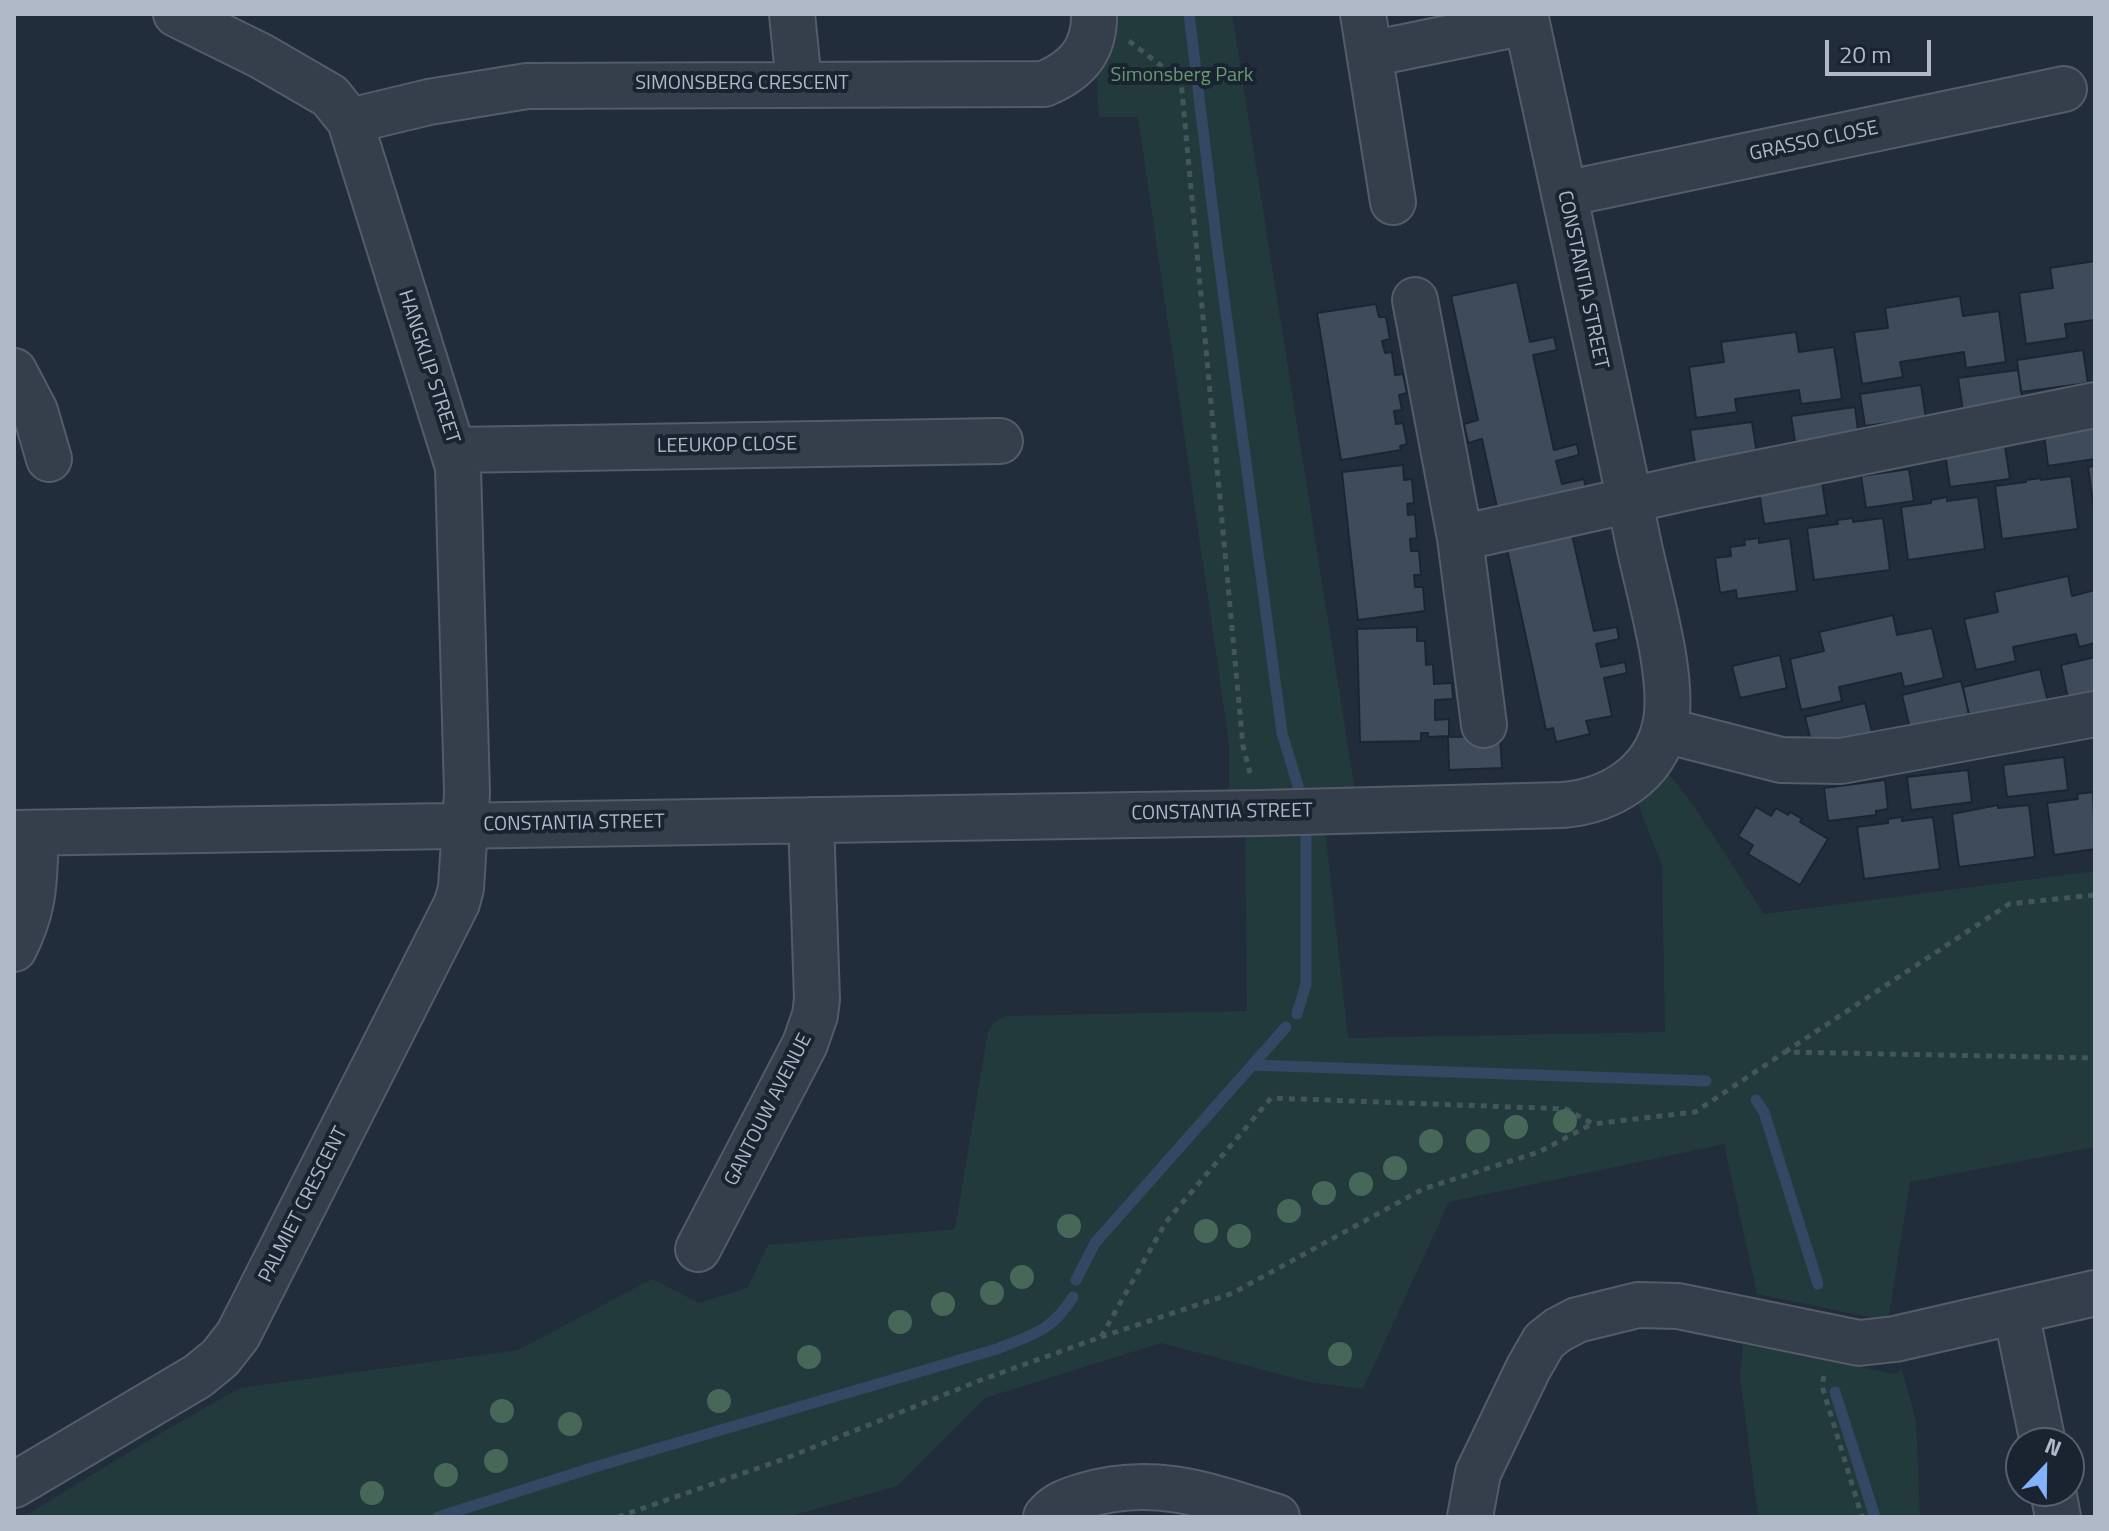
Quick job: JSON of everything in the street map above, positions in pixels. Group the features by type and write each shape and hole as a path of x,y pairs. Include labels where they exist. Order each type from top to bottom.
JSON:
{"street":[{"name":"HANGKLIP STREET","path":"176,14 261,56 330,96 350,121 455,450 460,484 467,793 465,826"},
{"path":"792,14 799,84"},
{"name":"SIMONSBERG CRESCENT","path":"350,121 429,102 527,86 1044,84 1061,77 1085,55 1094,29 1094,14"},
{"path":"1393,202 1366,34 1526,18"},
{"name":"CONSTANTIA STREET","path":"25,833 1261,813 1583,803 1619,789 1635,777 1657,747 1668,712 1666,675 1526,18"},
{"name":"GRASSO CLOSE","path":"1564,194 2064,89"},
{"path":"1415,300 1460,538 1484,725"},
{"path":"14,371 35,411 49,459"},
{"path":"1460,538 1948,433 2095,405"},
{"name":"LEEUKOP CLOSE","path":"455,450 1000,441"},
{"path":"1664,730 1781,760 1841,761 2095,714"},
{"name":"GANTOUW AVENUE","path":"698,1249 805,1044 815,1015 811,820"},
{"name":"PALMIET CRESCENT","path":"14,1485 198,1376 220,1358 238,1335 457,903 461,888 465,826"},
{"path":"14,949 25,928 33,899 25,833"},
{"path":"1470,1517 1478,1473 1528,1369 1544,1341 1577,1320 1638,1305 1678,1306 1859,1343 1895,1339 2095,1293"},
{"path":"2016,1312 2040,1427"},
{"path":"1046,1517 1063,1502 1110,1488 1136,1485 1180,1489 1277,1517"}],"path":[{"path":"1094,14 1181,81 1243,746 1261,813"},
{"path":"618,1517 784,1459 981,1380 1233,1293 1423,1189 1539,1152 1593,1124 1695,1112 2009,904 2095,895"},
{"path":"1785,1052 2095,1058"},
{"path":"1101,1337 1166,1222 1271,1098 1566,1109 1593,1124"},
{"path":"1831,1338 1822,1386 1862,1517"}],"green space":[{"name":"Simonsberg Park","path":"1111,14 1232,14 1355,791 1229,792 1229,742 1138,117 1099,117 1096,64"},
{"path":"1665,769 1694,806 1764,914 2095,871 2095,1147 1910,1182 1888,1321 1757,1294 1724,1144 1449,1202 1363,1389 1309,1382 1161,1343 985,1398 897,1486 787,1517 23,1517 240,1388 518,1350 652,1279 699,1303 747,1288 768,1245 955,1229 988,1032 994,1023 1005,1016 1247,1011 1245,829 1325,828 1348,1038 1665,1032 1662,865 1637,802"},
{"path":"1743,1344 1895,1374 1902,1370 1916,1421 1920,1517 1758,1517 1740,1376"}],"building":[{"path":"2095,261 2095,320 2065,324 2067,338 2026,344 2019,293 2053,288 2050,268"},
{"path":"1517,282 1530,342 1554,337 1557,350 1533,355 1554,450 1577,444 1579,455 1556,461 1562,484 1584,479 1590,508 1498,512 1482,439 1468,443 1464,424 1478,420 1451,296"},
{"path":"1960,296 1963,316 1999,311 2006,362 1966,368 1964,352 1900,362 1903,377 1862,384 1854,332 1888,328 1885,308"},
{"path":"1376,304 1379,317 1386,317 1390,339 1382,341 1385,353 1392,352 1395,375 1403,374 1407,393 1399,395 1402,410 1394,411 1396,424 1403,423 1407,444 1400,446 1401,450 1341,460 1317,313"},
{"path":"1796,332 1799,352 1834,347 1842,399 1801,404 1799,390 1735,399 1737,412 1696,418 1689,367 1724,362 1721,342"},
{"path":"2083,350 2088,383 2021,392 2017,360"},
{"path":"2018,370 2023,402 1963,411 1958,378"},
{"path":"1921,385 1926,418 1865,426 1860,394"},
{"path":"1855,407 1859,439 1796,448 1791,416"},
{"path":"1752,422 1757,454 1695,463 1690,430"},
{"path":"2095,426 2095,459 2048,466 2044,434"},
{"path":"2005,446 2010,479 1950,487 1945,454"},
{"path":"1403,465 1404,480 1412,479 1414,503 1407,504 1408,515 1415,514 1417,538 1410,539 1411,551 1419,551 1421,575 1414,575 1415,587 1423,587 1425,611 1358,620 1342,472"},
{"path":"2095,466 2095,517 2088,467"},
{"path":"1909,469 1914,501 1866,508 1861,476"},
{"path":"2071,476 2078,529 2002,539 1995,486"},
{"path":"1822,482 1827,515 1764,524 1759,491"},
{"path":"1947,497 1947,501 1978,497 1985,549 1908,560 1901,507 1931,503 1931,500"},
{"path":"1853,518 1853,522 1883,518 1890,570 1814,580 1807,528 1838,524 1837,520"},
{"path":"1572,535 1594,631 1617,627 1619,639 1596,644 1601,667 1625,662 1627,673 1604,678 1612,716 1586,721 1590,734 1556,742 1553,728 1546,730 1507,549"},
{"path":"1759,538 1759,543 1790,538 1797,591 1737,599 1736,590 1720,593 1715,558 1731,556 1730,547 1745,545 1744,540"},
{"path":"2068,576 2072,596 2095,590 2095,643 2079,647 2076,634 2013,647 2016,661 1976,670 1964,619 1998,612 1994,592"},
{"path":"1893,615 1897,635 1932,628 1944,678 1904,687 1901,673 1839,687 1842,701 1801,710 1790,659 1824,651 1819,632"},
{"path":"1417,627 1417,641 1425,641 1426,665 1433,664 1434,684 1452,683 1453,699 1435,700 1435,720 1449,719 1449,736 1428,737 1428,733 1421,733 1421,741 1360,742 1357,629"},
{"path":"1780,655 1787,688 1740,698 1732,666"},
{"path":"2095,657 2095,692 2068,698 2061,665"},
{"path":"2040,669 2048,702 1970,720 1963,687"},
{"path":"1961,681 1969,714 1910,728 1902,695"},
{"path":"1865,703 1873,736 1813,749 1805,717"},
{"path":"1500,736 1502,768 1449,770 1448,737"},
{"path":"2064,757 2068,790 2007,797 2003,765"},
{"path":"1968,770 1972,802 1911,810 1907,777"},
{"path":"1885,780 1888,809 1876,811 1876,815 1828,821 1824,788"},
{"path":"2093,792 2095,849 2054,855 2047,803 2078,799 2077,794"},
{"path":"1998,805 1998,808 2029,805 2035,857 1959,867 1952,814"},
{"path":"1756,807 1771,816 1776,808 1788,815 1790,812 1828,839 1800,885 1748,854 1753,845 1738,836"},
{"path":"1902,817 1902,821 1933,817 1940,869 1864,879 1857,827 1888,823 1888,819"}],"waterway":[{"path":"1189,14 1282,733 1298,786"},
{"path":"1297,1014 1306,984 1306,838"},
{"path":"1076,1280 1095,1243 1286,1027"},
{"path":"1252,1065 1706,1081"},
{"path":"1756,1100 1764,1112 1818,1284"},
{"path":"438,1517 598,1466 997,1349 1049,1325 1073,1297"},
{"path":"1835,1392 1875,1517"}]}
